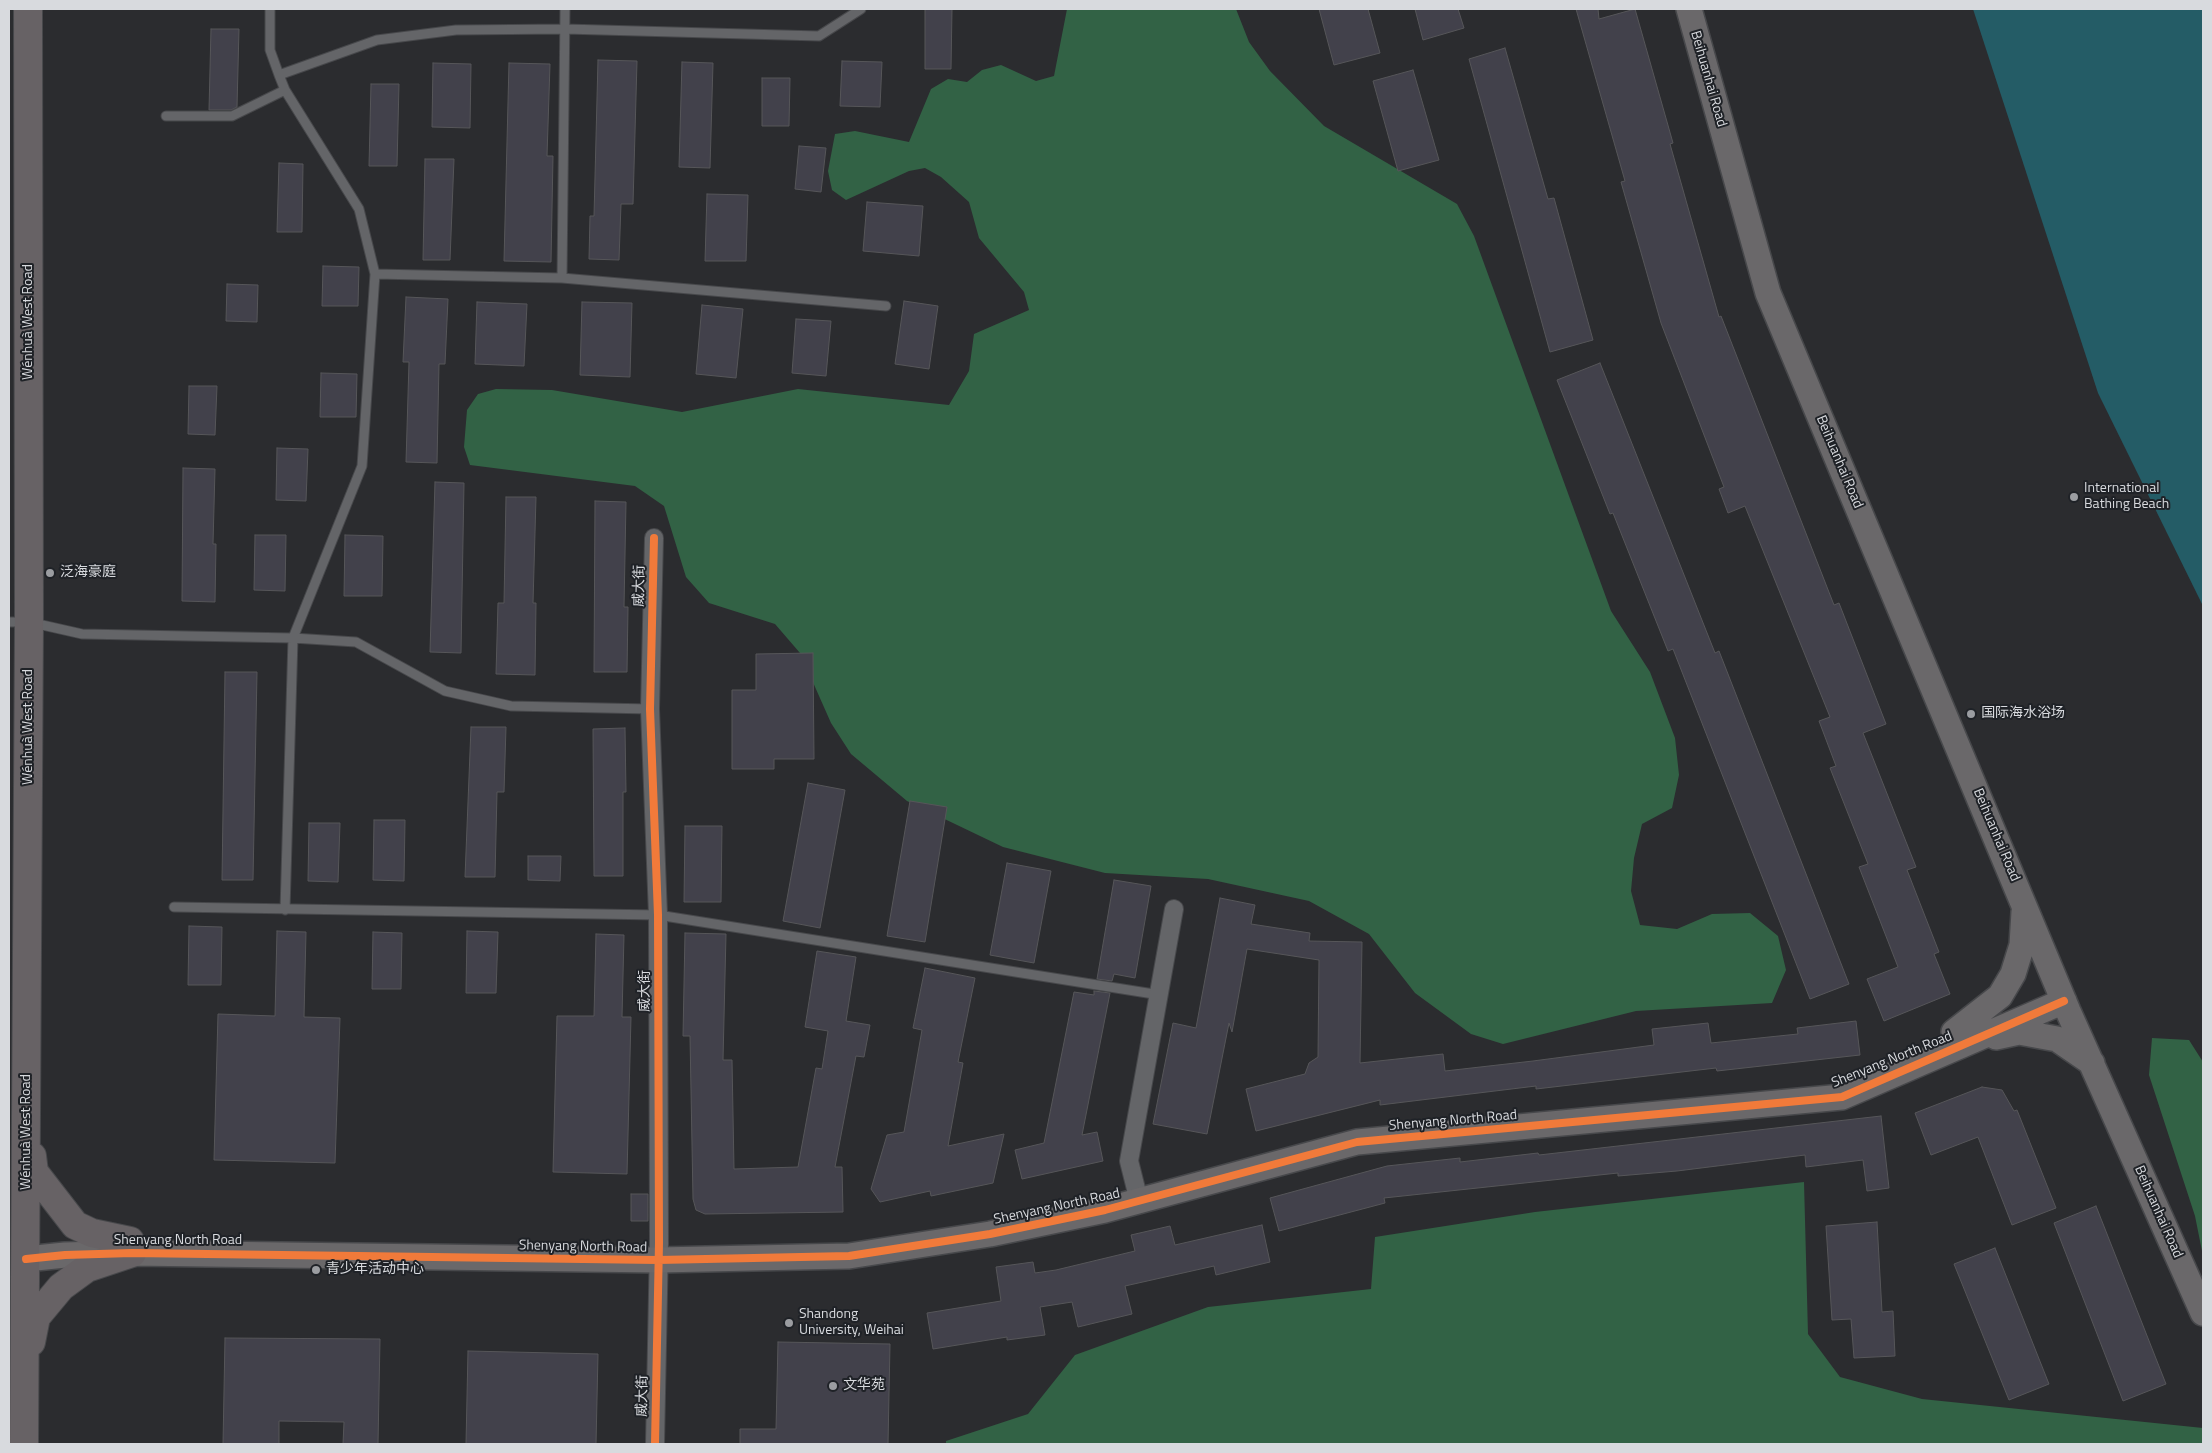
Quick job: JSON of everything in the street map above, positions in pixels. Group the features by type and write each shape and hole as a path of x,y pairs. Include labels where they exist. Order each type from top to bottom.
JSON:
{"main road":[{"name":"Wénhuà West Road","path":"24,1444 24,1388 17,1250 27,1113 19,622 28,9"},
{"path":"27,1113 34,1172 55,1201 75,1225 131,1247"},
{"path":"24,1388 36,1317 61,1287 86,1268 131,1247"}],"street":[{"name":"Beihuanhai Road","path":"1688,9 1768,293 2061,994 2203,1313"},
{"name":"威大街","path":"654,538 650,709 658,915 658,1252 655,1444"},
{"path":"1959,1038 2000,996 2013,974 2022,945 2024,903"},
{"path":"1137,1195 1129,1161 1174,909"},
{"name":"Shenyang North Road","path":"17,1250 65,1255 131,1247 658,1252 849,1256 990,1234 1137,1195 1357,1142 1842,1097 1959,1038 2061,994"},
{"path":"1959,1038 2018,1032 2034,1034 2057,1039 2092,1063"}],"lane":[{"path":"270,9 270,50 279,75 286,90 360,209 375,274 362,466 293,638 285,910"},
{"path":"562,278 565,9"},
{"path":"279,75 377,40 456,30 565,29 819,36 861,9"},
{"path":"166,116 232,116 286,90"},
{"path":"375,274 562,278 886,306"},
{"path":"19,622 82,634 293,638 356,642 445,690 511,706 650,709"},
{"path":"174,907 658,915 1160,995"}],"green space":[{"path":"1067,9 1236,9 1249,42 1270,71 1324,126 1457,204 1474,236 1611,611 1650,672 1675,738 1679,775 1672,808 1642,824 1634,858 1631,891 1640,925 1677,929 1712,914 1750,913 1778,936 1786,970 1772,1003 1636,1011 1503,1044 1471,1034 1415,993 1369,934 1309,901 1208,879 1105,873 1003,847 907,801 851,754 831,723 800,653 775,624 709,603 686,577 664,506 635,486 470,465 464,447 467,410 478,394 496,389 552,390 682,412 798,389 949,405 969,371 974,334 1029,310 1024,292 979,238 969,202 941,177 925,168 909,171 846,200 832,190 828,171 835,134 855,131 909,142 931,89 948,79 967,82 982,70 1001,65 1036,81 1054,76"},
{"path":"2152,1038 2189,1040 2203,1062 2203,1256 2195,1216 2149,1075"},
{"path":"1804,1182 1808,1334 1840,1377 1922,1399 2203,1428 2203,1444 946,1444 946,1441 1028,1414 1075,1355 1208,1307 1371,1289 1375,1237 1535,1212"}],"water":[{"path":"1973,9 2203,9 2203,606 2098,393"}],"building":[{"path":"925,9 952,9 951,69 925,69"},
{"path":"1319,9 1368,9 1380,53 1334,65"},
{"path":"1415,9 1458,9 1464,28 1423,40"},
{"path":"1576,9 1598,9 1599,19 1635,9 1673,143 1670,144 1719,317 1721,316 1834,605 1839,603 1886,724 1863,733 1916,867 1907,870 1939,952 1934,954 1950,994 1884,1021 1867,979 1898,967 1859,867 1868,864 1830,768 1836,766 1819,721 1830,717 1745,506 1728,513 1719,489 1724,487 1661,323 1621,182 1625,181"},
{"path":"211,29 239,29 237,107 231,110 209,110"},
{"path":"1505,48 1548,199 1554,198 1593,340 1550,352 1469,59"},
{"path":"598,60 637,61 633,204 621,204 619,260 589,259 590,216 594,216"},
{"path":"842,61 882,62 880,107 840,106"},
{"path":"682,62 713,63 710,168 679,167"},
{"path":"433,63 471,64 470,128 432,127"},
{"path":"509,63 550,64 547,156 553,156 551,262 504,261"},
{"path":"1413,70 1439,160 1398,171 1373,81"},
{"path":"762,78 790,78 789,126 762,126"},
{"path":"371,84 399,84 397,166 369,166"},
{"path":"799,146 826,148 821,192 795,189"},
{"path":"425,159 454,159 450,260 423,260"},
{"path":"279,163 303,164 302,232 277,232"},
{"path":"707,194 748,195 746,261 705,261"},
{"path":"867,202 923,206 919,256 863,251"},
{"path":"323,266 359,267 358,306 322,306"},
{"path":"227,284 258,285 257,322 226,321"},
{"path":"406,297 448,299 445,364 439,364 437,463 406,462 409,362 403,362"},
{"path":"904,301 938,306 929,369 895,364"},
{"path":"477,302 527,304 524,366 475,364"},
{"path":"582,302 632,303 630,377 580,375"},
{"path":"702,305 743,309 736,378 696,374"},
{"path":"796,319 831,321 826,376 792,373"},
{"path":"1600,363 1715,653 1719,651 1849,984 1810,999 1673,649 1668,651 1613,513 1610,514 1557,380"},
{"path":"321,373 357,374 356,417 320,417"},
{"path":"189,386 217,386 215,435 188,434"},
{"path":"277,448 308,449 306,501 276,500"},
{"path":"183,468 215,469 213,544 216,544 215,602 182,601"},
{"path":"435,482 464,483 461,653 430,652"},
{"path":"506,497 536,497 533,603 536,603 535,675 496,674 498,603 504,603"},
{"path":"595,501 626,502 624,607 628,607 627,672 594,672"},
{"path":"255,535 286,535 285,591 254,590"},
{"path":"345,535 383,536 382,596 344,596"},
{"path":"813,653 814,759 774,759 774,769 732,769 732,690 756,690 756,654"},
{"path":"225,672 257,672 253,880 222,880"},
{"path":"471,727 506,727 504,792 497,792 495,877 465,877"},
{"path":"625,728 626,792 623,792 623,876 594,876 593,729"},
{"path":"808,783 845,790 820,928 783,921"},
{"path":"910,801 947,807 925,942 887,936"},
{"path":"374,820 405,820 404,881 373,880"},
{"path":"309,823 340,823 338,882 308,881"},
{"path":"685,826 722,826 721,902 684,902"},
{"path":"528,856 561,856 560,881 528,880"},
{"path":"1007,863 1051,871 1034,963 990,955"},
{"path":"1114,880 1151,886 1135,978 1114,974 1112,981 1097,979"},
{"path":"1220,898 1255,905 1251,924 1310,933 1309,941 1362,942 1360,1063 1443,1054 1445,1071 1533,1061 1654,1045 1652,1029 1708,1023 1711,1043 1798,1034 1797,1028 1856,1021 1860,1055 1717,1071 1716,1068 1536,1089 1536,1086 1380,1105 1380,1100 1256,1131 1246,1089 1305,1074 1309,1063 1318,1057 1319,960 1247,949 1232,1032 1229,1023 1207,1134 1153,1124 1173,1023 1196,1028"},
{"path":"189,926 222,927 221,985 188,985"},
{"path":"277,931 306,932 304,1017 340,1018 335,1163 214,1160 218,1014 275,1016"},
{"path":"467,931 498,932 496,993 466,993"},
{"path":"373,932 402,933 401,989 372,989"},
{"path":"685,933 726,934 723,1060 732,1060 734,1169 798,1167 816,1068 822,1069 828,1031 805,1027 817,951 856,957 846,1021 870,1025 864,1057 856,1056 835,1167 842,1167 843,1212 705,1214 696,1210 693,1199 690,1036 683,1036"},
{"path":"596,934 624,935 622,1017 631,1017 627,1174 553,1172 557,1016 594,1016"},
{"path":"925,968 975,978 958,1062 963,1063 948,1146 1004,1134 993,1183 931,1196 930,1191 880,1202 871,1189 887,1135 904,1132 922,1030 913,1028"},
{"path":"1094,991 1110,993 1082,1135 1097,1132 1103,1161 1022,1179 1015,1150 1044,1143 1074,992 1094,995"},
{"path":"1982,1087 2002,1090 2014,1111 2017,1110 2056,1208 2012,1225 1978,1137 1931,1155 1915,1113"},
{"path":"1881,1116 1889,1188 1867,1191 1863,1160 1806,1167 1805,1155 1677,1171 1618,1176 1618,1173 1384,1198 1385,1203 1279,1231 1270,1198 1387,1166 1460,1158 1460,1162 1538,1153 1539,1155"},
{"path":"631,1194 648,1194 648,1221 631,1221"},
{"path":"2096,1206 2166,1384 2123,1401 2054,1223"},
{"path":"1877,1222 1882,1312 1893,1311 1895,1356 1854,1358 1851,1319 1832,1320 1826,1226"},
{"path":"1262,1225 1270,1262 1216,1275 1214,1266 1125,1286 1132,1314 1078,1327 1072,1302 1040,1307 1045,1335 1007,1340 1007,1337 933,1349 927,1313 1001,1301 996,1267 1033,1262 1035,1273 1056,1270 1135,1251 1131,1235 1170,1226 1175,1245"},
{"path":"1995,1248 2049,1384 2009,1400 1954,1264"},
{"path":"225,1338 380,1339 378,1444 343,1444 344,1422 279,1421 279,1444 223,1444"},
{"name":"文华苑","path":"778,1342 890,1344 888,1444 740,1444 740,1429 776,1429"},
{"path":"468,1351 598,1354 596,1444 466,1444"}],"cycle path":[{"path":"654,538 650,709 658,915 659,1243 655,1444"},
{"path":"26,1259 65,1255 132,1253 658,1260 849,1256 990,1234 1105,1210 1357,1142 1842,1097 2064,1001"}],"place":[{"name":"International Bathing Beach","path":"2074,497"},
{"name":"泛海豪庭","path":"50,573"},
{"name":"国际海水浴场","path":"1971,714"},
{"name":"青少年活动中心","path":"316,1270"},
{"name":"Shandong University, Weihai","path":"789,1323"},
{"name":"文华苑","path":"833,1386"}]}
